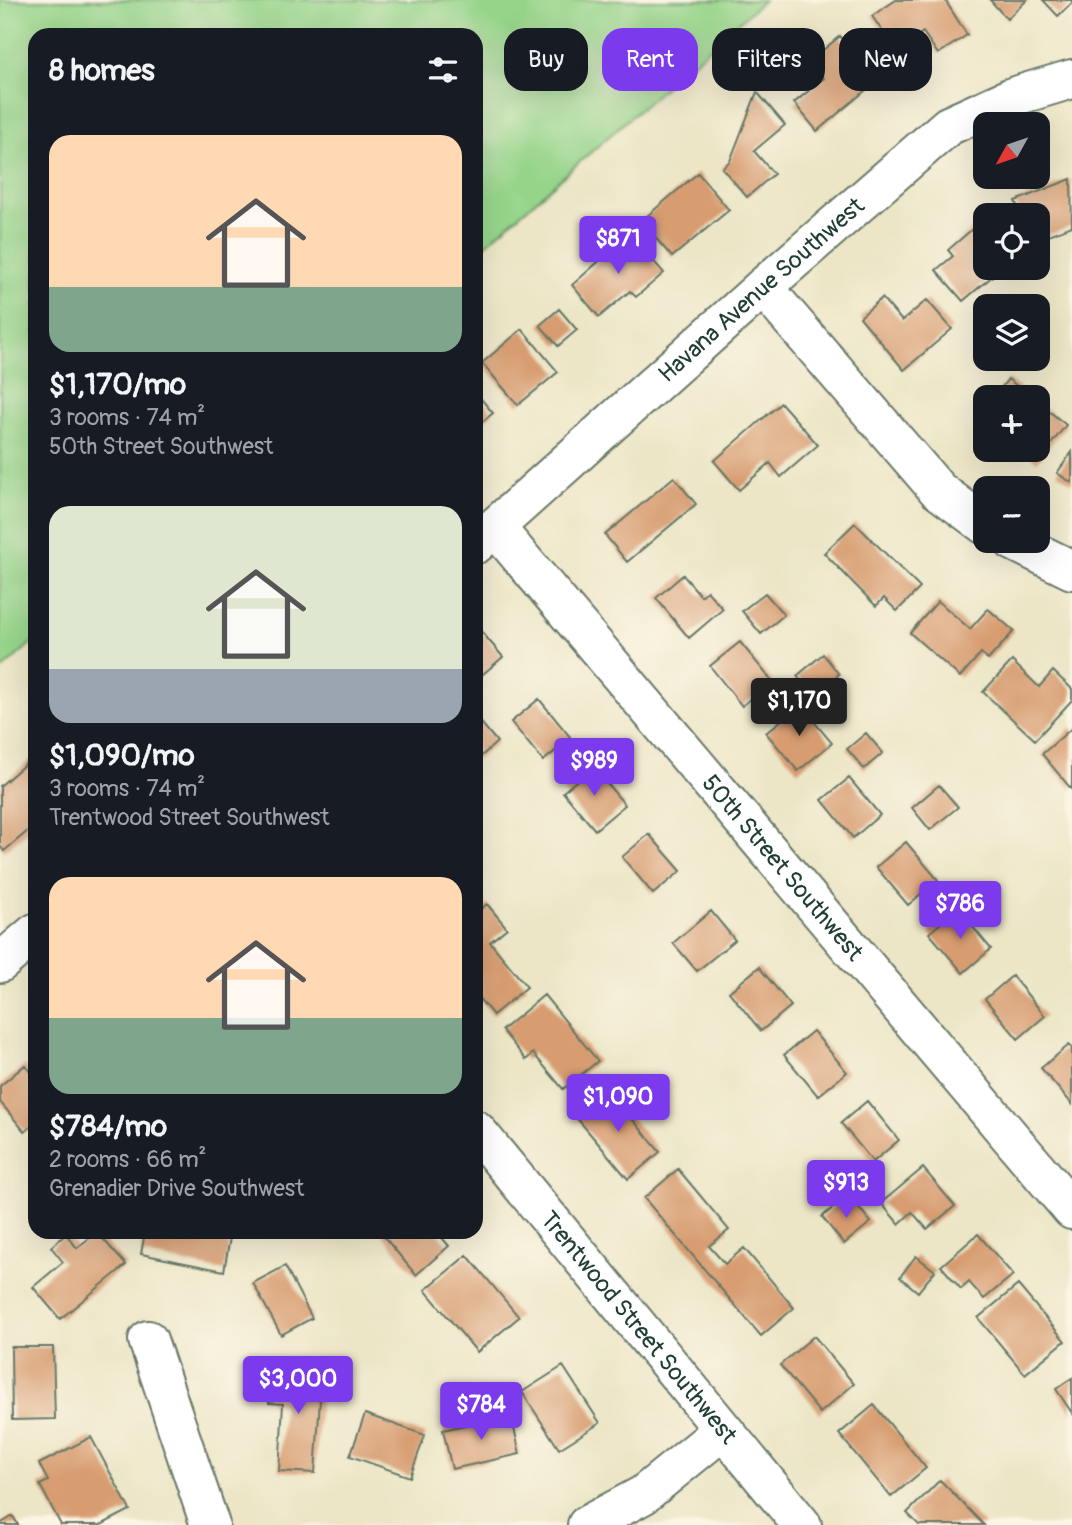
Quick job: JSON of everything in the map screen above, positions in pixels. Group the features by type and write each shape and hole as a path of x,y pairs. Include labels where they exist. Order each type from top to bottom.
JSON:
{"street":[{"name":"Havana Avenue Southwest","path":"486,535 948,126 1012,97 1072,79"},
{"path":"763,287 938,490 973,516"},
{"name":"50th Street Southwest","path":"486,535 1072,1210"},
{"path":"1037,553 1072,570"},
{"path":"0,963 28,939"},
{"name":"Trentwood Street Southwest","path":"483,1139 802,1525"},
{"path":"148,1340 210,1525"},
{"path":"587,1525 643,1495 723,1430"}],"green space":[{"path":"0,0 764,0 732,28 712,28 712,46 698,58 698,28 602,28 602,91 660,91 483,247 483,28 28,28 28,646 0,671"}],"building":[{"path":"896,0 945,0 967,35 938,54 932,45 932,28 880,28 872,16"},
{"path":"990,0 1027,0 1007,19"},
{"path":"1043,0 1072,0 1072,3 1058,16"},
{"path":"839,37 839,91 865,91 817,131 794,103 808,91 825,91 825,48"},
{"path":"757,92 785,125 754,151 774,174 747,197 722,168 730,161"},
{"path":"698,173 729,210 672,257 641,221"},
{"path":"1071,179 1072,226 1050,234 1050,203 1015,201"},
{"path":"973,228 973,280 988,280 963,301 936,270 953,256 948,250"},
{"path":"630,234 664,273 636,297 630,291 599,317 572,285"},
{"path":"882,298 902,321 927,300 952,329 904,370 860,317"},
{"path":"559,309 577,330 558,346 540,325"},
{"path":"522,329 558,372 518,405 483,362"},
{"path":"1008,379 1016,385 1003,385"},
{"path":"483,401 493,413 483,421"},
{"path":"781,403 818,445 781,477 770,463 739,490 714,461"},
{"path":"1050,412 1066,425 1050,445"},
{"path":"1072,452 1072,483 1057,473"},
{"path":"674,477 696,504 627,562 605,535"},
{"path":"855,523 920,588 897,611 884,598 876,606 824,553"},
{"path":"683,575 701,596 707,591 723,609 689,638 656,598"},
{"path":"765,593 784,615 761,634 742,611"},
{"path":"938,601 970,629 988,609 1014,631 988,660 981,653 960,677 910,633"},
{"path":"483,634 503,657 483,674"},
{"path":"740,642 772,681 742,706 710,666"},
{"path":"823,654 839,674 813,696 797,676"},
{"path":"1012,661 1039,687 1053,671 1072,689 1072,700 1035,740 983,692"},
{"path":"539,699 571,738 543,761 511,722"},
{"path":"800,705 832,743 798,771 766,733"},
{"path":"483,725 497,742 483,755"},
{"path":"1072,728 1072,790 1042,754"},
{"path":"866,733 883,753 864,769 847,749"},
{"path":"28,762 28,831 4,851 0,846 0,786"},
{"path":"593,767 625,805 595,830 563,792"},
{"path":"849,778 880,815 853,838 822,800"},
{"path":"939,785 958,807 930,830 912,808"},
{"path":"649,834 681,871 653,894 622,857"},
{"path":"906,842 938,880 908,905 876,867"},
{"path":"487,904 507,928 490,942 527,987 493,1015 483,1003 483,907"},
{"path":"958,909 991,949 963,973 929,933"},
{"path":"711,911 735,940 697,971 673,943"},
{"path":"759,967 791,1006 761,1031 729,992"},
{"path":"1012,976 1045,1016 1018,1039 985,999"},
{"path":"544,995 598,1061 563,1089 533,1053 526,1060 502,1030"},
{"path":"813,1031 847,1072 818,1096 784,1055"},
{"path":"1069,1045 1072,1048 1072,1104 1041,1068"},
{"path":"25,1065 28,1068 28,1129 25,1132 0,1102 0,1086"},
{"path":"608,1090 660,1152 628,1179 576,1117"},
{"path":"867,1101 899,1140 873,1162 841,1123"},
{"path":"923,1168 955,1206 927,1229 912,1212 899,1224 881,1203"},
{"path":"678,1169 729,1230 709,1246 725,1264 744,1248 794,1308 761,1336 644,1198"},
{"path":"848,1195 871,1222 844,1244 822,1217"},
{"path":"978,1234 1013,1275 984,1299 969,1282 961,1289 941,1266"},
{"path":"60,1239 70,1239 77,1248 88,1239 103,1239 126,1265 60,1319 33,1287 63,1262 51,1247"},
{"path":"144,1239 230,1239 224,1271 141,1254"},
{"path":"386,1239 443,1239 449,1246 416,1275"},
{"path":"467,1255 519,1317 477,1352 425,1290"},
{"path":"916,1256 935,1271 918,1292 900,1277"},
{"path":"285,1266 312,1318 281,1335 253,1283"},
{"path":"1018,1285 1065,1341 1025,1374 978,1318"},
{"path":"814,1336 854,1384 820,1413 780,1365"},
{"path":"11,1347 53,1347 55,1419 12,1420"},
{"path":"563,1366 600,1423 559,1449 522,1392"},
{"path":"271,1367 322,1370 315,1473 279,1471 283,1404 269,1403"},
{"path":"1072,1378 1072,1413 1056,1389"},
{"path":"874,1405 926,1468 891,1497 839,1434"},
{"path":"365,1414 425,1435 410,1477 350,1456"},
{"path":"511,1415 520,1454 452,1469 443,1430"},
{"path":"91,1437 130,1510 101,1525 61,1525 40,1485 48,1481 39,1464"},
{"path":"940,1480 984,1525 919,1525 907,1513"},
{"path":"13,1516 18,1525 0,1525 0,1524"}]}
